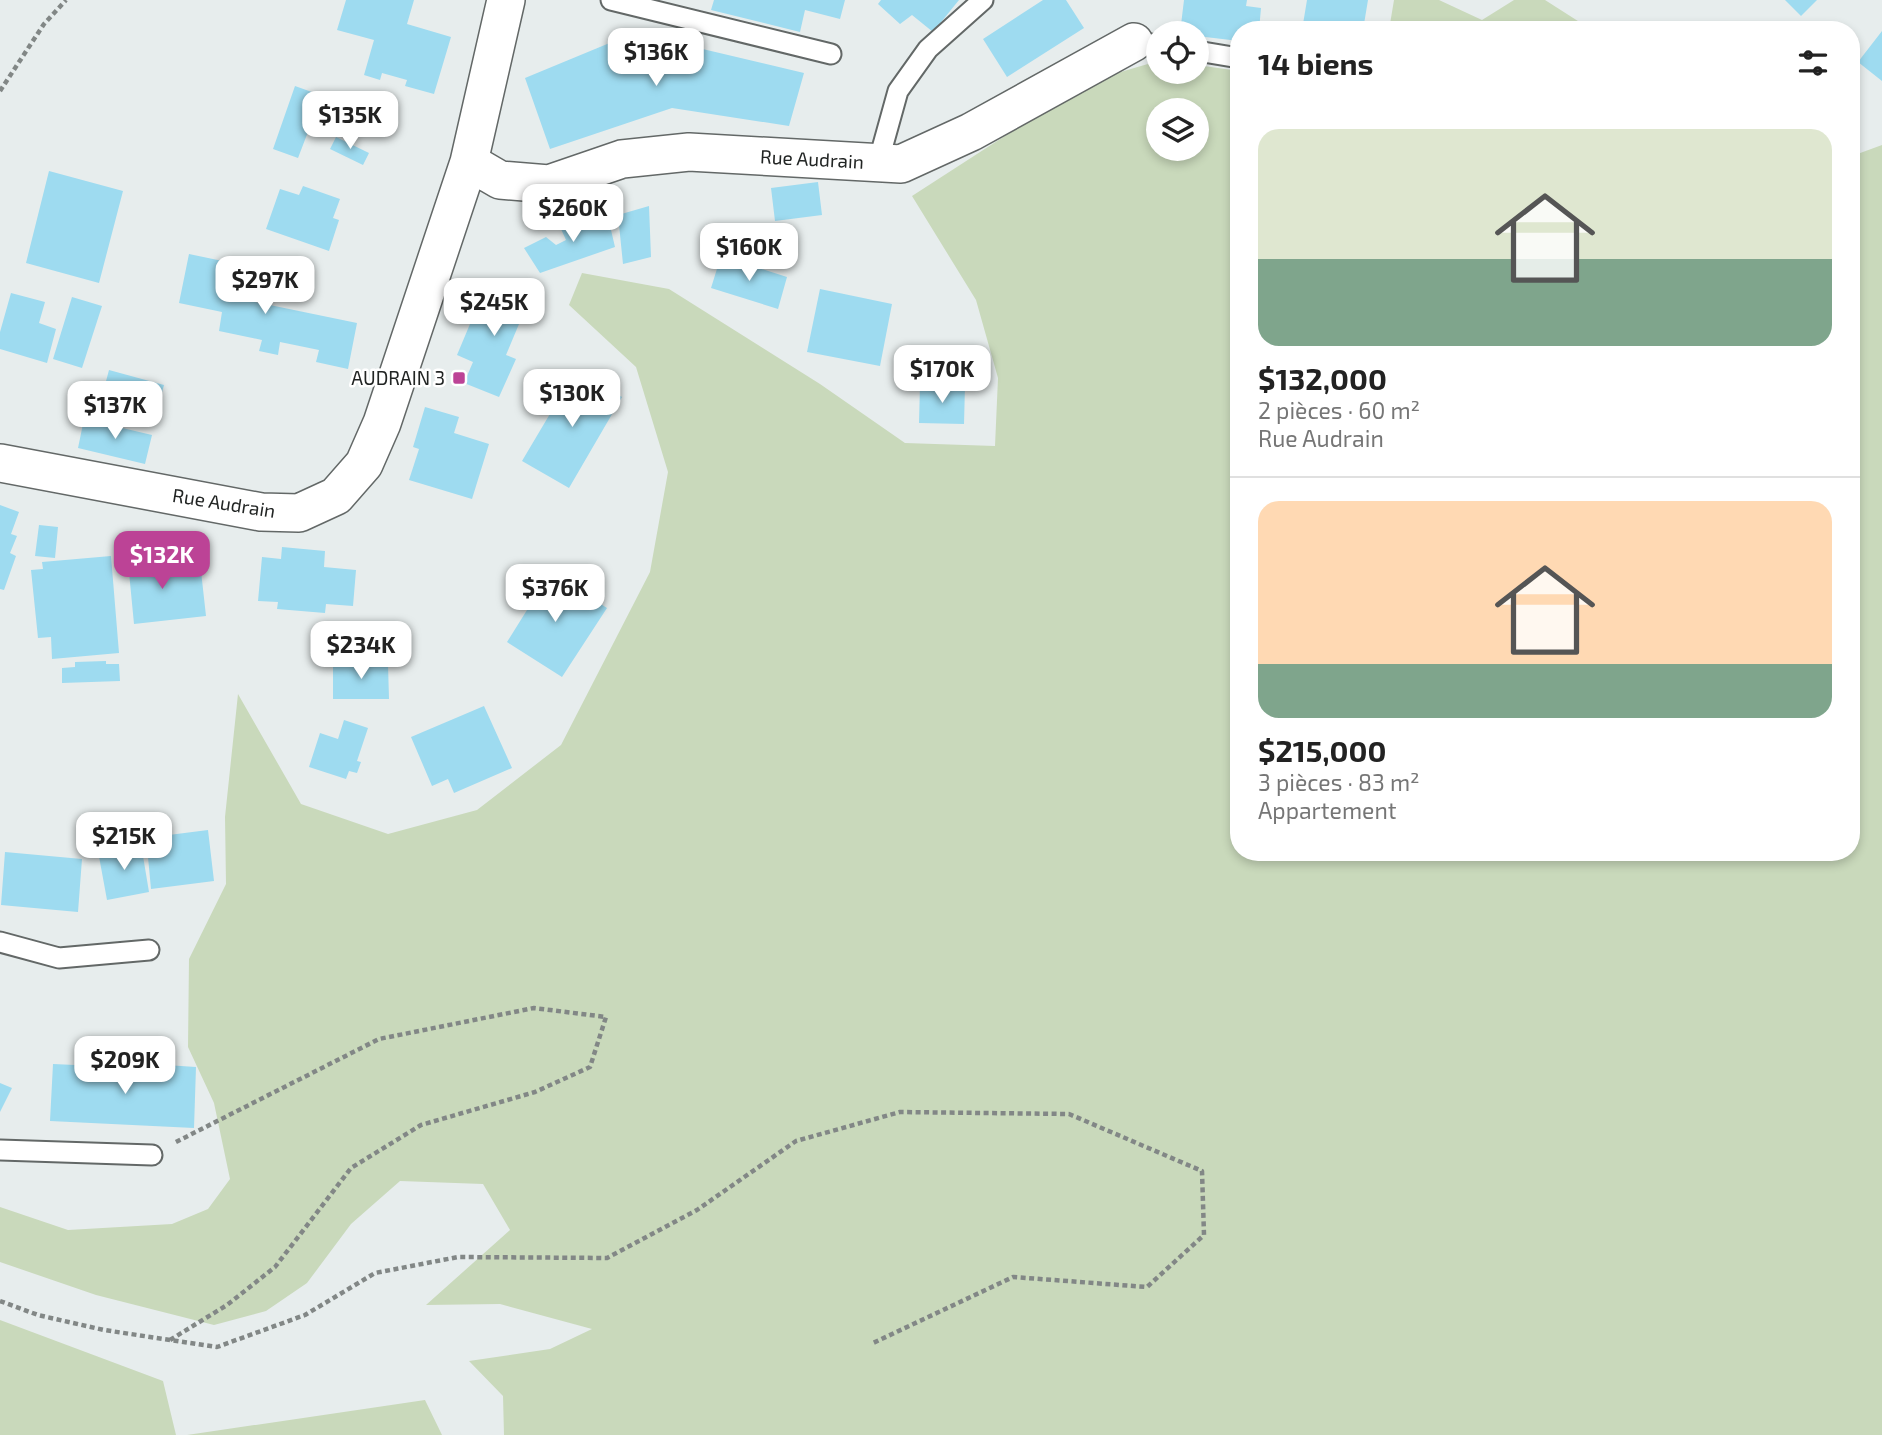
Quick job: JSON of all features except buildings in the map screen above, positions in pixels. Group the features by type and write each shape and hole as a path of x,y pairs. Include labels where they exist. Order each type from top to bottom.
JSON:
{"street":[{"name":"Rue Audrain","path":"0,463 261,512 299,513 336,496 364,464 382,423 470,162 506,0"},
{"name":"Rue Audrain","path":"470,162 500,180 549,184 622,159 688,152 901,164 1146,44"}],"lane":[{"path":"611,0 831,54"},
{"path":"878,163 898,90 928,50 983,0"},
{"path":"1209,53 1230,56"},
{"path":"0,942 59,958 149,950"},
{"path":"0,1150 152,1155"}],"path":[{"path":"0,91 44,24 66,0"},
{"path":"152,1155 379,1039 534,1008 606,1017 590,1067 535,1092 421,1125 351,1168 275,1267 227,1305 170,1340"},
{"path":"0,1301 38,1315 104,1330 218,1347 305,1315 375,1273 458,1257 607,1258 697,1210 796,1141 900,1112 1069,1114 1202,1171 1204,1235 1147,1287 1013,1277 873,1343"}],"green space":[{"path":"1394,0 1439,0 1482,20 1514,0 1545,0 1578,21 1390,21"},
{"path":"1146,65 1146,84 1209,84 1209,67 1230,70 1230,861 1860,861 1860,153 1882,145 1882,1435 504,1435 503,1396 469,1361 550,1349 592,1329 500,1304 426,1305 510,1230 483,1184 400,1181 351,1224 307,1283 266,1311 214,1325 96,1295 0,1262 0,1207 68,1230 172,1224 208,1209 230,1179 214,1103 188,1047 189,959 226,884 225,817 238,694 301,804 388,834 477,810 561,745 650,572 668,472 636,367 569,305 582,273 669,289 820,384 905,443 995,446 998,378 976,300 912,196 1090,81"},
{"path":"0,1320 163,1381 176,1435 0,1435"},
{"path":"425,1400 442,1435 187,1435"}],"place":[{"name":"AUDRAIN 3","path":"459,378"}]}
